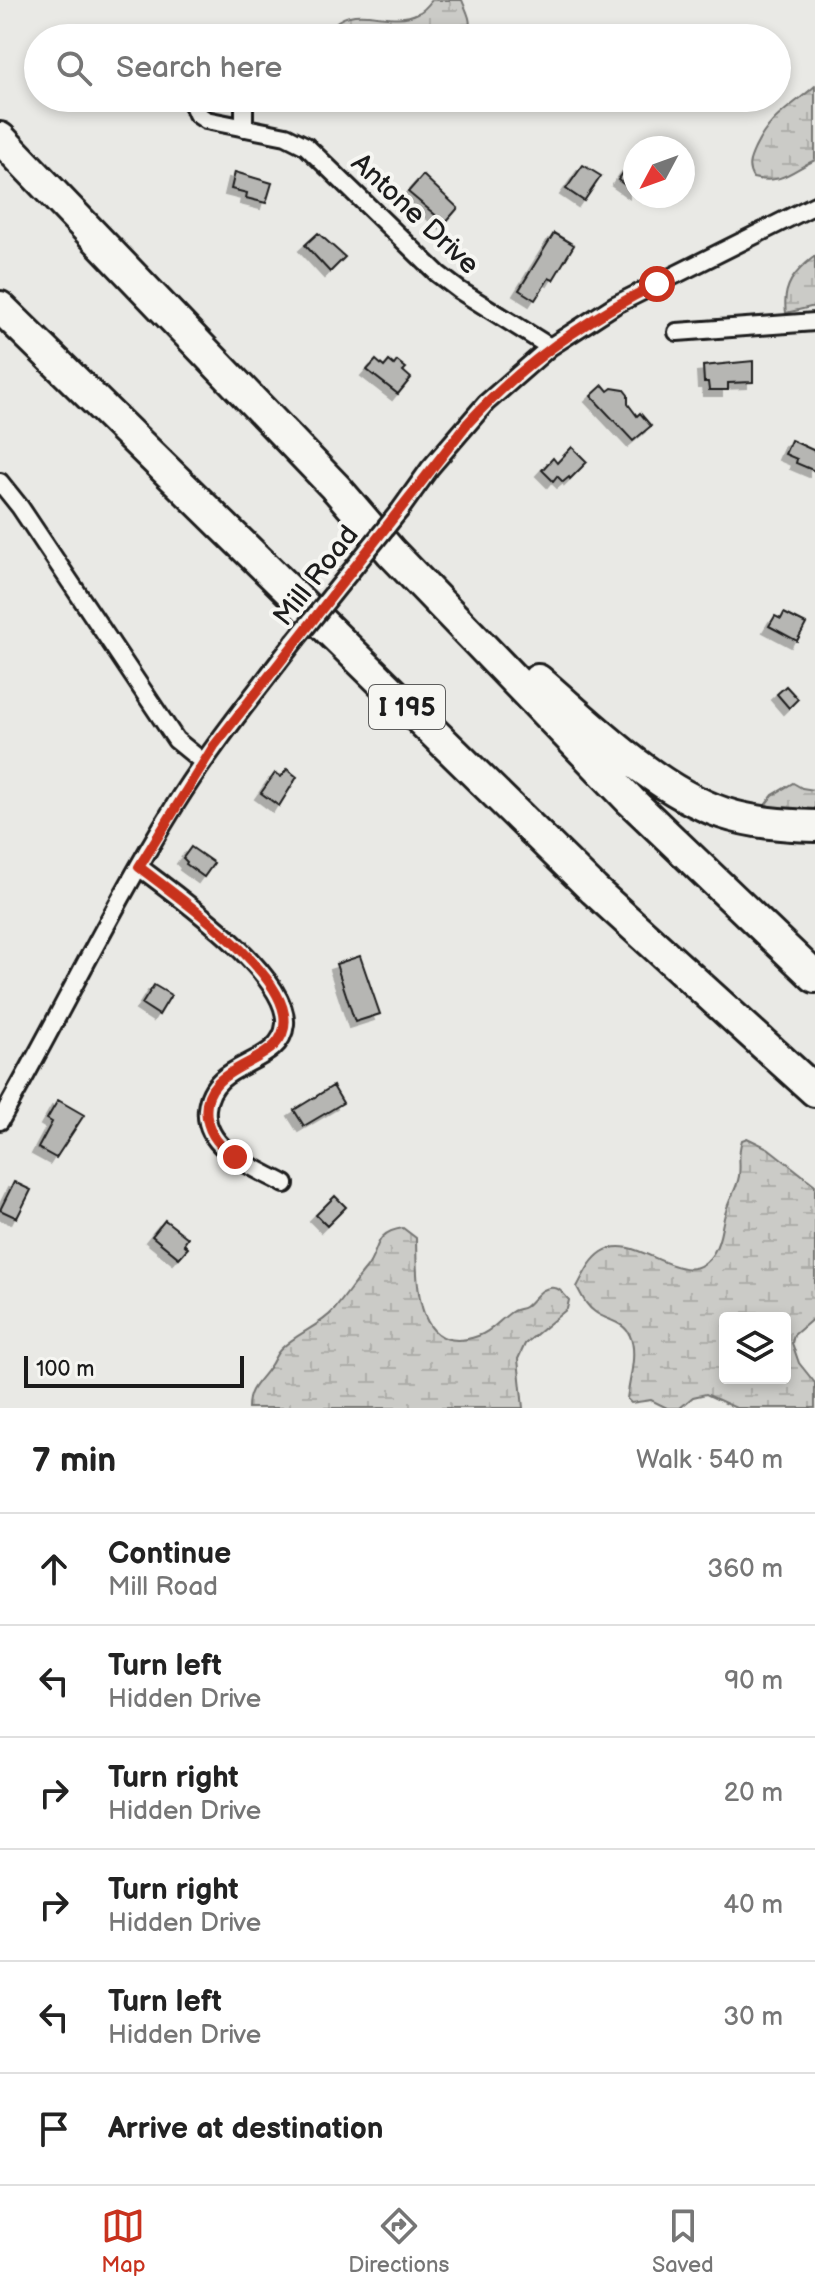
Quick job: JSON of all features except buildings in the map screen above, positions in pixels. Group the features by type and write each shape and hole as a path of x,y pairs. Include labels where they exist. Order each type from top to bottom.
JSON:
{"highway":[{"path":"0,138 631,801 815,977"},
{"name":"I 195","path":"0,307 584,880 683,974 815,1091"},
{"path":"391,552 585,720 664,782 704,804 740,818 815,826"}],"street":[{"name":"Antone Drive","path":"196,112 201,118 286,136 306,146 438,274 550,347"},
{"path":"244,112 244,128"},
{"name":"Mill Road","path":"0,1121 139,867 203,762 430,468 486,403 550,347 615,305 815,205"},
{"path":"677,332 815,322"},
{"path":"0,482 176,740 203,762"},
{"path":"139,867 248,957 266,977 280,1001 285,1024 282,1034 269,1051 222,1078 210,1096 206,1113 211,1133 224,1149 285,1184"}],"green space":[{"path":"432,0 462,0 470,24 334,24 352,15 407,17 426,7"},
{"path":"815,86 815,160 786,176 772,180 753,178 750,163 753,152 767,128 781,113 791,112 791,105"},
{"path":"815,256 815,306 786,313 786,295 791,280"},
{"path":"793,783 815,790 815,820 792,821 766,804 773,795"},
{"path":"747,1138 768,1148 815,1185 815,1317 794,1335 792,1343 799,1363 815,1383 815,1408 736,1408 706,1394 693,1397 680,1408 667,1408 651,1400 631,1403 627,1399 633,1359 630,1336 619,1324 592,1310 577,1287 594,1259 616,1247 630,1248 676,1266 690,1268 703,1265 717,1247 724,1216 738,1181 742,1140"},
{"path":"403,1228 416,1238 423,1311 430,1326 441,1336 457,1340 483,1334 513,1311 525,1307 546,1289 557,1289 569,1300 567,1309 525,1344 518,1359 523,1408 248,1408 252,1390 278,1352 334,1310 370,1263 381,1238"}],"route":[{"path":"235,1157 211,1133 206,1113 210,1096 214,1086 231,1071 269,1051 282,1034 284,1013 266,977 255,964 139,867 175,806 231,723 467,424 499,390 550,347 615,305 657,284"}]}
